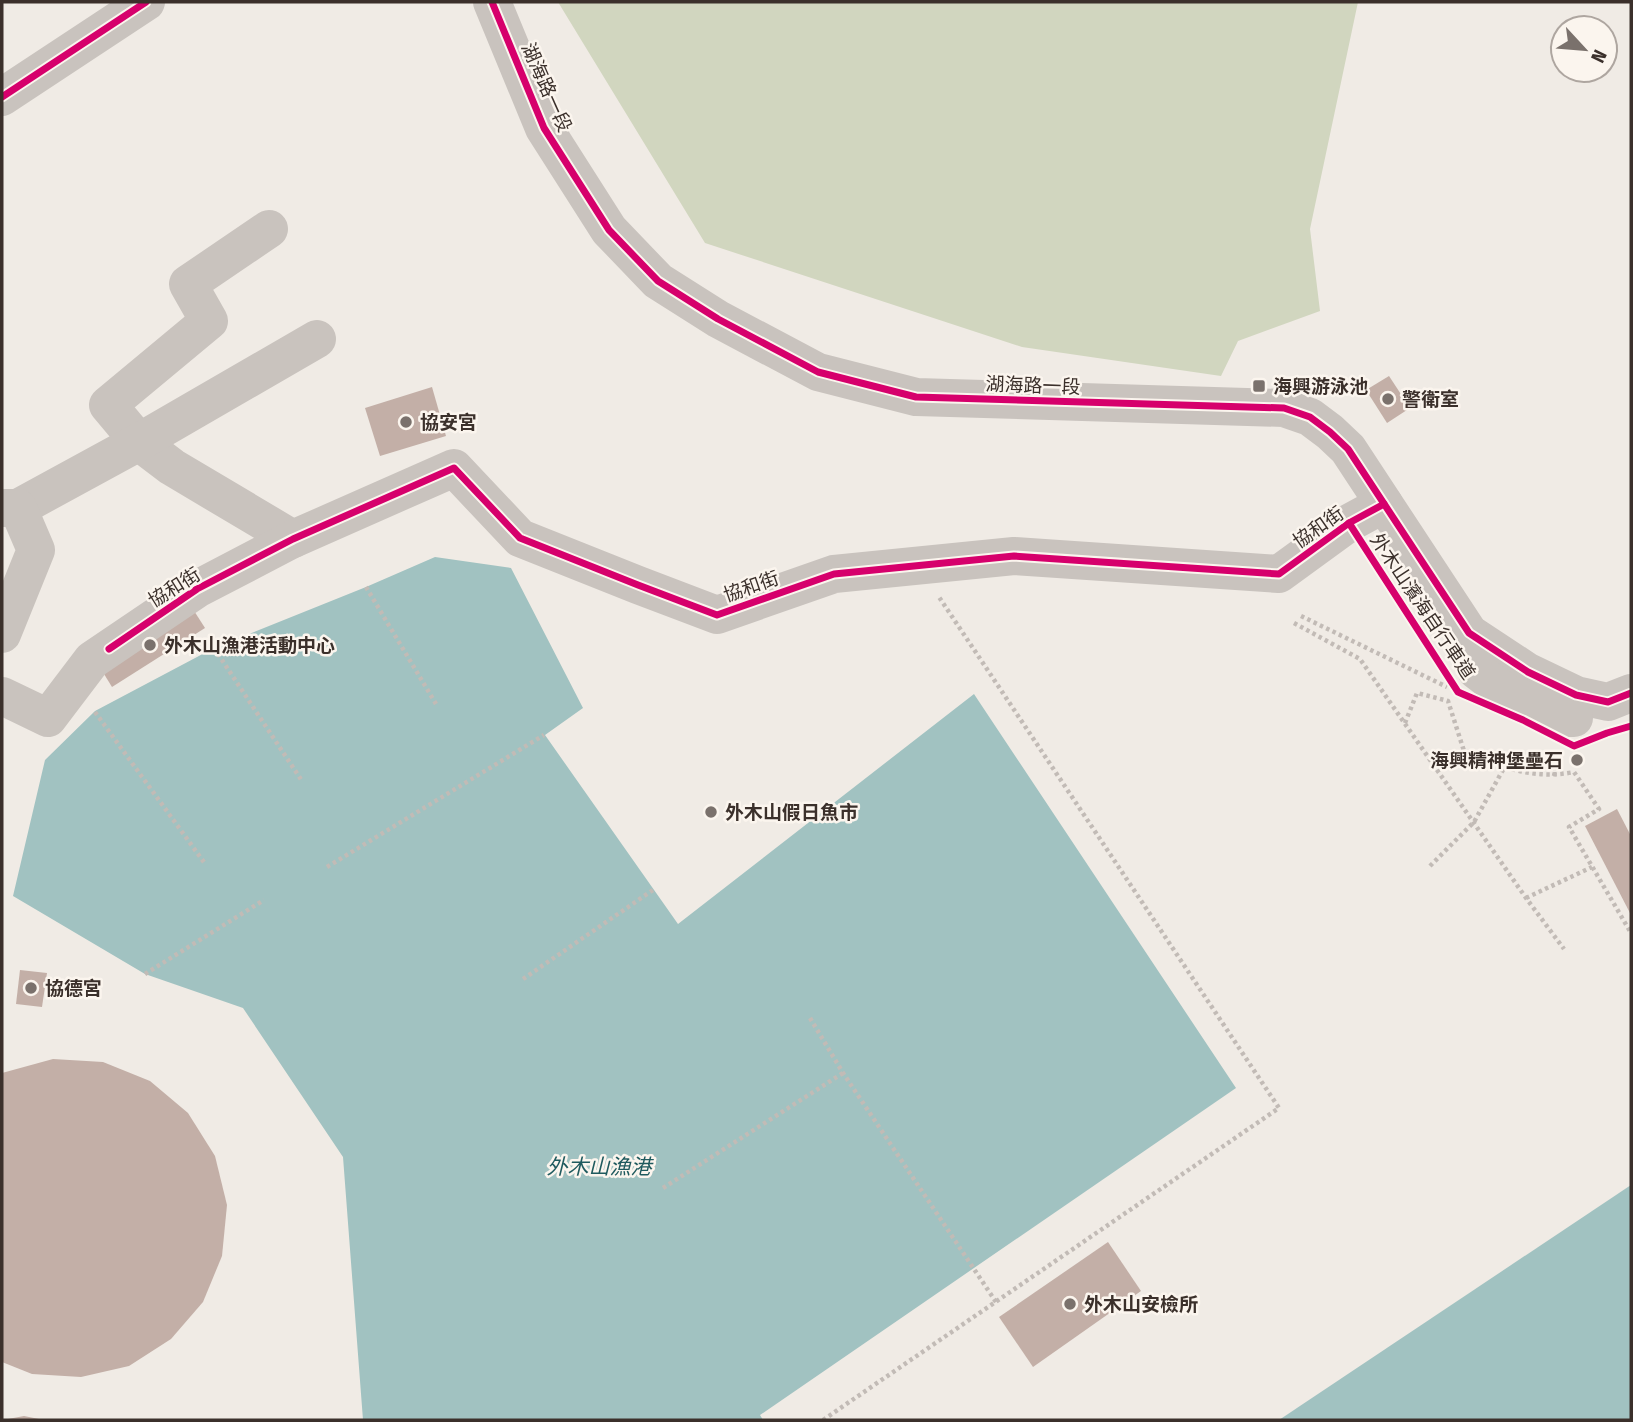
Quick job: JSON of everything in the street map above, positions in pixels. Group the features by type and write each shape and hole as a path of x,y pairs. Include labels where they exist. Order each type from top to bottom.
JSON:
{"street":[{"path":"2,97 146,2"},
{"name":"湖海路一段","path":"492,2 544,128 609,230 658,281 718,319 818,372 916,397 1284,408 1310,417 1348,449 1469,634 1528,672 1576,695 1608,702 1623,696"},
{"path":"269,229 188,284 209,321 108,405 139,442 172,467 293,539"},
{"path":"2,634 36,550 10,508 139,442 317,339"},
{"name":"協和街","path":"2,696 48,718 92,660 197,589 293,539 454,468 520,538 717,615 834,574 1014,556 1279,574 1349,523 1384,504"}],"path":[{"path":"366,587 436,704"},
{"path":"823,1420 1279,1108 938,596"},
{"path":"1301,616 1458,692"},
{"path":"1294,623 1360,659 1564,949"},
{"path":"214,648 302,781"},
{"path":"1405,723 1417,693 1448,701 1464,751 1504,768 1554,776 1574,772 1599,809 1569,827 1631,933"},
{"path":"95,711 206,864"},
{"path":"327,867 544,735"},
{"path":"1554,776 1561,740"},
{"path":"1430,866 1474,822 1504,768"},
{"path":"1526,898 1592,867"},
{"path":"523,978 653,890"},
{"path":"145,974 264,900"},
{"path":"810,1018 996,1302"},
{"path":"663,1188 844,1073"}],"green space":[{"path":"558,2 1358,2 1310,229 1320,311 1238,341 1221,376 1022,347 705,243"}],"water":[{"name":"外木山漁港","path":"435,557 511,568 583,708 545,735 678,924 974,694 1236,1088 760,1415 763,1420 363,1420 343,1157 243,1008 145,974 13,896 45,760 95,711 214,648"},
{"path":"1631,1185 1631,1420 1279,1420"}],"building":[{"name":"警衛室","path":"1389,376 1410,408 1387,423 1366,390"},
{"name":"協安宮","path":"432,387 446,436 380,456 365,408"},
{"name":"外木山漁港活動中心","path":"189,603 205,628 112,687 96,661"},
{"path":"1617,809 1631,836 1631,915 1585,826"},
{"name":"協德宮","path":"20,970 47,973 42,1007 16,1004"},
{"path":"53,1059 103,1062 150,1081 188,1113 215,1156 227,1205 222,1256 203,1302 171,1339 129,1366 81,1377 32,1374 2,1362 2,1073"},
{"name":"外木山安檢所","path":"1108,1242 1141,1291 1033,1367 999,1317"},
{"path":"24,1416 39,1420 8,1419"}],"cycle path":[{"path":"2,97 146,2"},
{"name":"外木山濱海自行車道","path":"492,2 544,128 609,230 658,281 718,319 818,372 916,397 1284,408 1310,417 1348,449 1469,633 1528,672 1576,695 1608,702 1631,693"},
{"path":"109,649 197,589 293,539 454,468 520,538 717,615 834,574 1014,556 1279,574 1349,523 1384,504"},
{"name":"外木山濱海自行車道","path":"1349,523 1458,692 1574,746 1631,726"}],"place":[{"name":"海興游泳池","path":"1259,386"},
{"name":"警衛室","path":"1388,399"},
{"name":"協安宮","path":"406,422"},
{"name":"外木山漁港活動中心","path":"150,645"},
{"name":"海興精神堡壘石","path":"1577,760"},
{"name":"外木山假日魚市","path":"711,812"},
{"name":"協德宮","path":"31,988"},
{"name":"外木山安檢所","path":"1070,1304"}]}
